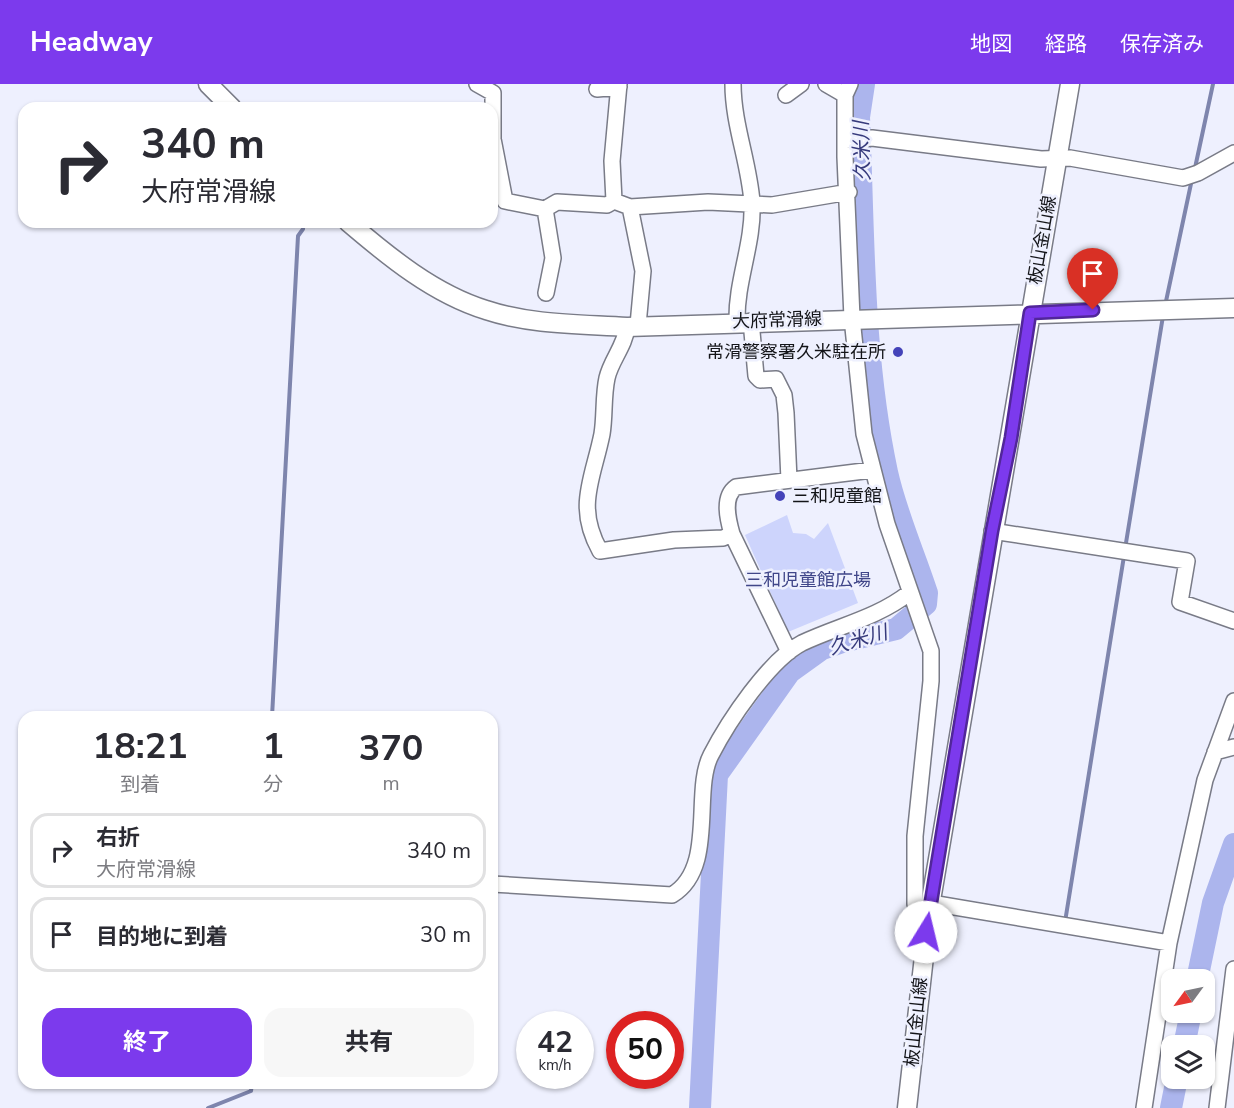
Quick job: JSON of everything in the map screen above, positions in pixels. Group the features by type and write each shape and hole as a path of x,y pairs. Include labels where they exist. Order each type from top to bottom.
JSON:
{"main road":[{"path":"208,84 226,102"},
{"name":"板山金山線","path":"907,1108 930,907 992,531 1011,438 1030,313 1070,84"},
{"name":"大府常滑線","path":"355,228 390,258 434,285 486,310 540,322 633,326 1234,308"}],"street":[{"path":"477,84 493,93 493,102"},
{"path":"733,84 733,105 742,141 752,205 745,265 738,294 756,376 760,380 776,379 784,395 789,480"},
{"path":"786,95 801,84"},
{"path":"826,84 848,90 852,318 864,434 872,470 909,593 931,651 931,681 919,781 914,875 915,904 1169,943"},
{"path":"597,89 619,86 612,161 614,201"},
{"path":"849,140 872,138 1041,159 1056,158 1183,178 1198,173 1234,153"},
{"path":"498,165 505,201 545,209 557,202 607,205 614,201"},
{"path":"614,201 630,207 683,202 752,205 795,203 849,192"},
{"path":"630,207 643,271 633,326 607,376 598,400 607,430 586,491 589,524 600,551 675,540 723,538 732,534"},
{"path":"545,209 553,258 546,293"},
{"path":"789,652 732,534 728,519 732,490 736,487 872,470"},
{"path":"992,531 1187,561 1180,602 1234,621"},
{"path":"498,884 672,895 681,889 691,873 701,836 708,761 727,725 774,665 789,652 801,644 875,615 909,593"},
{"path":"1144,1108 1169,943 1205,780 1234,701"},
{"path":"1215,753 1234,747"},
{"path":"1217,1108 1234,969"}],"green space":[{"name":"三和児童館広場","path":"787,515 793,533 806,534 814,539 828,523 858,603 788,632 745,535"}],"waterway":[{"name":"久米川","path":"700,1108 717,775 790,672 822,649 896,629 926,604 927,593 900,518 887,472 873,384 868,340 859,117 864,84"},
{"path":"1195,168 1213,84"},
{"path":"1165,306 1192,179"},
{"path":"272,711 298,236 303,229"},
{"path":"1125,549 1163,316"},
{"path":"1065,922 1124,556"},
{"path":"1199,969 1213,903 1234,844"},
{"path":"1186,1035 1189,1023"},
{"path":"208,1108 251,1089"},
{"path":"1171,1108 1175,1089"}],"place":[{"name":"常滑警察署久米駐在所","path":"898,352"},
{"name":"三和児童館","path":"780,496"}],"route":[{"path":"926,932 992,531 1011,438 1030,313 1093,310"}]}
